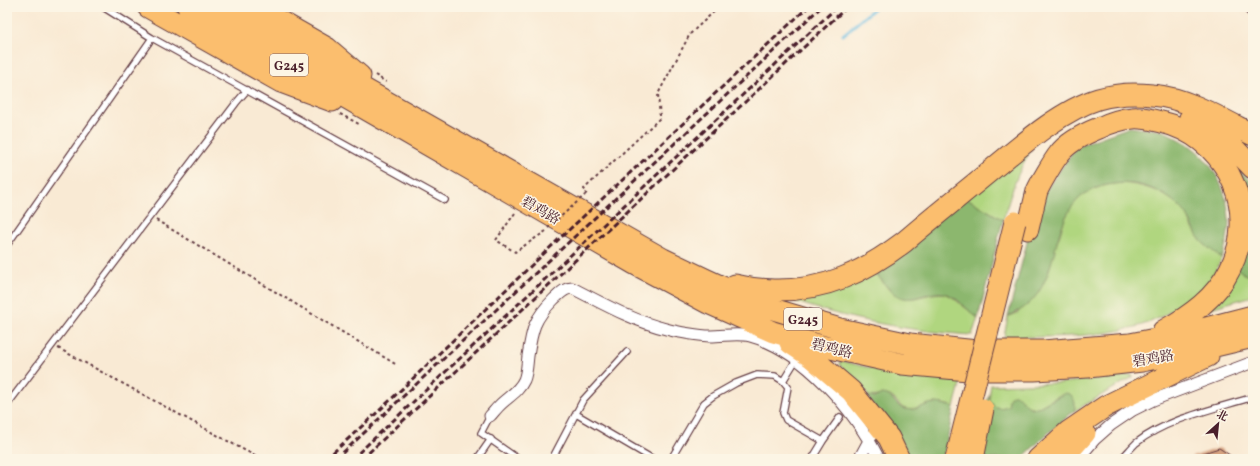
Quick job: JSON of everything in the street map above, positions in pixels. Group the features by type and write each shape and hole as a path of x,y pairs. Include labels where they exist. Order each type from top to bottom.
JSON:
{"highway":[{"path":"148,7 281,82 394,116"},
{"name":"G245","path":"188,7 394,116"},
{"name":"G245","path":"220,7 394,116"},
{"path":"255,7 327,48 394,116"},
{"path":"704,279 755,289 773,290 810,288 825,284 863,269 884,257 1039,132 1078,108 1098,99 1134,94 1154,95 1173,99 1192,105 1253,136"},
{"path":"972,459 1022,225 1027,184 1032,173 1050,146 1066,131 1093,115 1131,105 1165,108 1195,120 1210,129 1231,145 1253,168"},
{"name":"碧鸡路","path":"394,116 663,259 704,279 766,307 840,329 910,344 977,351 1043,351 1130,344 1191,332 1253,316"},
{"name":"碧鸡路","path":"394,116 633,263 708,303 773,332 826,347 902,364 968,370 1034,370 1096,366 1157,358 1253,337"},
{"path":"956,459 1022,225 1038,189 1059,154 1080,136 1108,124 1135,118 1164,122 1178,127 1192,135 1216,155 1226,168 1234,184 1242,218 1241,236 1236,256 1230,270 1209,299 1183,320 1161,332 1130,344"},
{"path":"773,332 811,357 851,391 874,432 888,438 899,459"},
{"path":"1047,457 1088,430 1146,386 1206,357 1253,337"}],"street":[{"path":"490,416 498,406 519,389 524,381 534,326 545,308 567,288 572,288 634,319 660,327 709,336 749,336 768,342 796,360 823,383 850,413 874,432 879,459"},
{"path":"1078,459 1094,440 1133,410 1153,400 1253,362"},
{"path":"859,459 874,432"}],"lane":[{"path":"103,7 152,38 445,200"},
{"path":"1244,7 1253,14"},
{"path":"7,245 152,38"},
{"path":"7,405 247,90"},
{"path":"552,459 584,400 627,352"},
{"path":"783,381 796,360"},
{"path":"671,459 704,403 736,382 757,375 774,376 783,381 788,387 783,413 786,420 823,441"},
{"path":"1121,459 1136,444 1174,421 1253,397"},
{"path":"576,414 653,459"},
{"path":"490,416 481,433 518,459"},
{"path":"812,459 840,417"},
{"path":"477,459 491,439"}],"path":[{"path":"519,209 512,216 496,240 515,252 548,228 585,195 587,192 584,189 660,118 658,94 690,34 719,7"},
{"path":"150,216 397,365"},
{"path":"52,344 263,459"}],"green space":[{"path":"1130,127 1163,131 1188,144 1207,161 1220,182 1227,206 1229,219 1227,239 1222,258 1201,241 1184,211 1169,198 1150,188 1136,184 1114,184 1089,191 1073,205 1063,223 1042,287 1029,304 1008,316 1031,227 1040,199 1077,146"},
{"path":"1032,149 1018,174 1003,220 965,197"},
{"path":"1237,171 1241,172 1253,183 1253,277 1246,275 1236,268"},
{"path":"1118,183 1138,185 1157,191 1174,201 1188,216 1192,227 1197,234 1214,252 1222,258 1205,286 1193,301 1189,298 1164,316 1135,327 1119,331 1087,335 1004,337 1008,316 1018,313 1053,251 1070,208 1087,192 1102,186"},
{"path":"965,197 1003,220 978,318 958,300 943,293 933,293 910,298 897,296 887,287 874,271"},
{"path":"1236,268 1253,277 1253,296 1207,309"},
{"path":"874,271 890,291 914,298 942,293 951,296 978,318 972,335 925,331 856,319 788,299"},
{"path":"842,361 901,374 961,381 954,407 944,404 934,404 909,410 903,408 890,396 869,396 840,365"},
{"path":"1132,375 1133,377 1074,411 1075,405 1060,395 1037,408 1009,403 1009,406 998,408 992,404 990,400 991,385 1061,383"},
{"path":"1065,393 1070,394 1074,400 1074,411 1021,459 973,459 989,395 993,405 1000,408 1008,406 1010,397 1015,395 1031,408 1037,408"},
{"path":"882,394 892,398 902,408 909,410 932,403 940,403 954,407 943,459 903,459 867,395 874,398"}],"building":[{"path":"1219,448 1236,459 1191,459 1191,457"}],"waterway":[{"path":"843,35 876,7"}],"railway":[{"path":"326,459 808,7"},
{"path":"336,459 821,7"},
{"path":"352,459 837,7"},
{"path":"362,459 847,7"}]}
